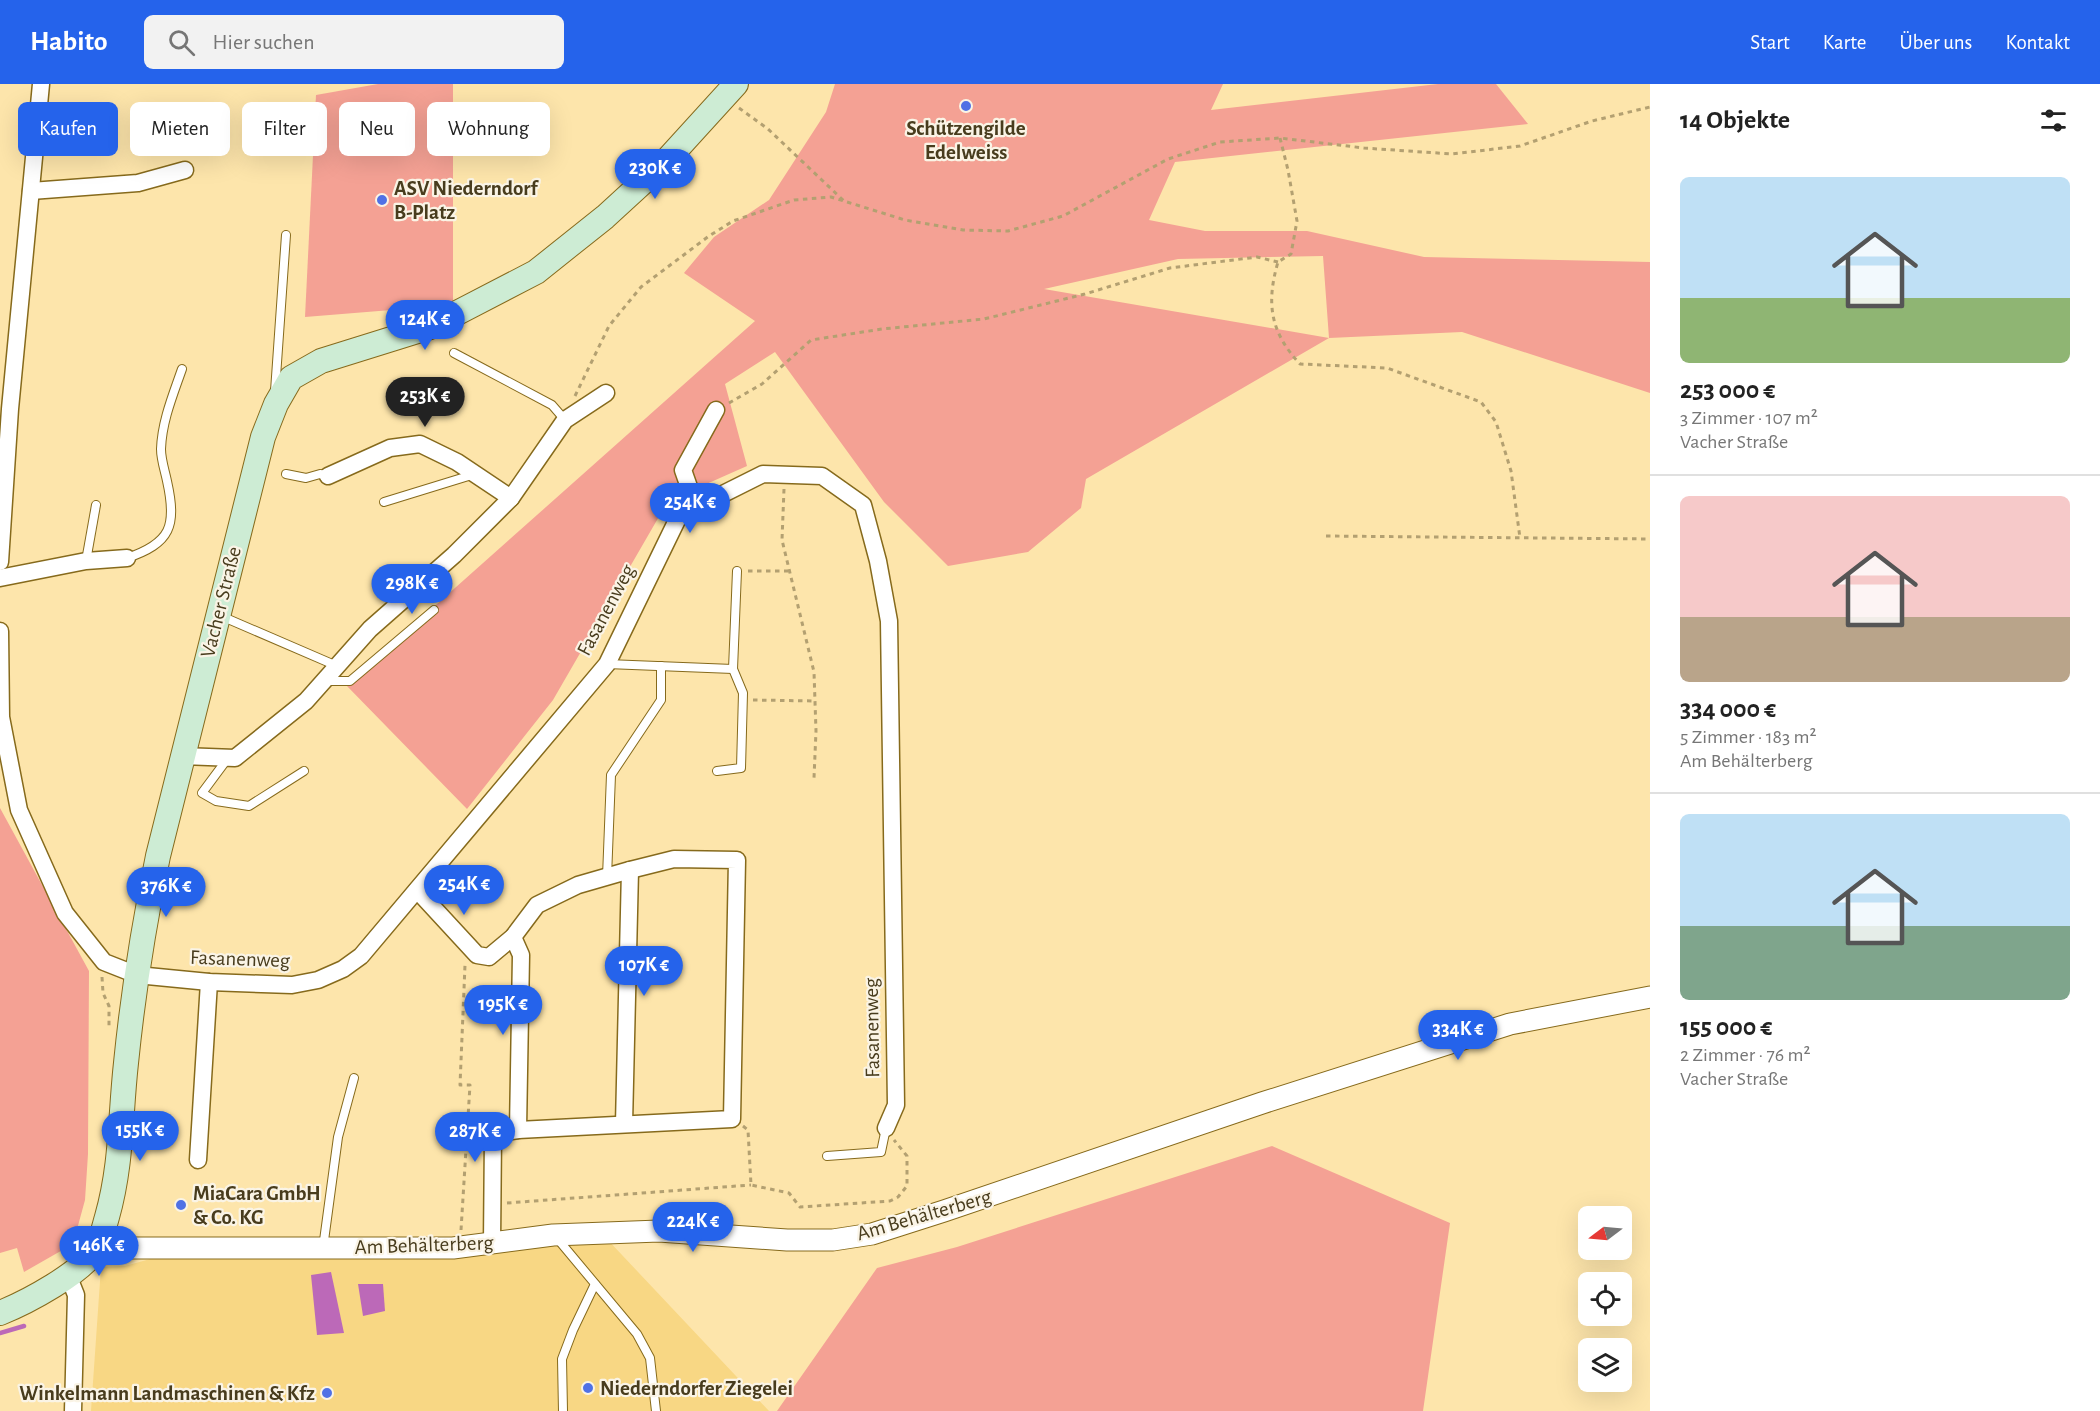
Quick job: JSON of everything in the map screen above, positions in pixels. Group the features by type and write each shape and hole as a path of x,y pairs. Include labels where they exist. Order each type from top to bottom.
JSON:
{"main road":[{"name":"Vacher Straße","path":"0,1313 43,1292 69,1275 97,1248 113,1196 118,1169 125,1066 153,879 263,437 291,378 321,361 430,327 536,272 605,217 665,162 729,91"}],"street":[{"path":"0,562 10,409 40,84"},
{"path":"31,191 138,183 186,170"},
{"path":"182,756 235,758 306,700 370,629 454,555 511,498 565,420 606,393"},
{"path":"696,507 683,470 716,410"},
{"path":"328,476 390,448 420,444 458,462 511,498"},
{"name":"Fasanenweg","path":"0,631 0,717 19,810 65,913 104,962 137,975 209,982 292,986 318,980 343,969 361,956 607,664 679,516 763,474 822,476 863,505 878,561 889,621 896,1104 886,1128"},
{"path":"0,578 86,561 128,558"},
{"path":"417,890 477,955 489,957 513,937 537,905 578,885 674,859 736,860 732,1119 518,1130 493,1134 492,1243"},
{"path":"624,1124 630,870"},
{"path":"513,937 521,955 518,1130"},
{"path":"198,1160 209,982"},
{"name":"Am Behälterberg","path":"97,1248 460,1247 554,1235 659,1232 833,1240 872,1233 944,1211 1262,1103 1510,1024 1650,997"},
{"path":"69,1275 76,1295 73,1411"}],"lane":[{"path":"274,410 286,235"},
{"path":"454,353 552,405 565,420"},
{"path":"128,558 157,546 167,534 171,509 161,452 162,435 166,415 182,369"},
{"path":"286,474 306,478 320,474 328,476"},
{"path":"384,502 475,474"},
{"path":"86,561 96,505"},
{"path":"717,771 741,768 743,693 733,669 737,571"},
{"path":"323,681 350,681 434,610"},
{"path":"218,615 337,666"},
{"path":"607,664 733,669"},
{"path":"607,877 611,775 661,700 661,666"},
{"path":"228,758 202,793 216,801 249,806 304,771"},
{"path":"323,1248 338,1137 354,1078"},
{"path":"827,1156 881,1152 886,1128"},
{"path":"554,1235 637,1334 650,1358 656,1411"},
{"path":"563,1411 562,1359 595,1284"}],"path":[{"path":"729,91 845,202"},
{"path":"565,420 581,379 609,326 641,287 732,221 794,200 831,197 905,220 963,230 1008,231 1063,216 1168,159 1220,142 1280,138 1364,148 1452,154 1520,146 1592,121 1650,107"},
{"path":"1280,138 1297,221 1291,254 1278,262 1272,281 1272,318 1285,348 1300,364 1387,368 1481,402 1496,422 1511,471 1520,538"},
{"path":"716,410 762,384 812,340 882,329 984,319 1085,294 1170,268 1257,256 1278,262"},
{"path":"784,475 782,540 814,672 814,778"},
{"path":"1326,536 1650,539"},
{"path":"737,571 790,571"},
{"path":"743,700 815,702"},
{"path":"460,1247 470,1085 460,1085 465,961 475,952"},
{"path":"732,1119 748,1130 751,1185"},
{"path":"492,1204 751,1185 789,1193 800,1207 890,1202 898,1197 907,1186 907,1156 886,1128"},
{"path":"467,1131 477,1132"}],"shaded area":[{"name":"ASV Niederndorf B-Platz","path":"378,84 453,84 453,102 427,102 427,156 453,156 453,305 305,317 313,156 327,156 327,102 316,102 316,95"},
{"path":"835,84 1223,84 1211,110 1438,84 1496,84 1528,124 1175,162 1149,220 1205,231 1307,231 1424,257 1650,262 1650,393 1462,332 1329,338 1086,479 1081,508 1028,552 948,566 884,502 775,352 725,384 747,466 668,501 553,700 467,809 346,685 755,321 684,273 714,237 769,200 826,112","holes":["1323,256 1329,338 1044,289 1178,259"]},
{"path":"0,808 89,971 88,1154 85,1200 73,1244 24,1272 17,1248 0,1253"},
{"path":"1272,1146 1450,1223 1423,1411 777,1411 877,1268 957,1247"},
{"path":"606,1238 769,1411 91,1411 101,1267 125,1266 161,1256"},
{"path":"331,1272 344,1333 317,1335 311,1275"},
{"path":"358,1284 383,1284 385,1311 363,1316"}],"waterway":[{"path":"0,1333 24,1326"}],"place":[{"name":"Schützengilde Edelweiss","path":"966,106"},
{"name":"ASV Niederndorf B-Platz","path":"382,200"},
{"name":"MiaCara GmbH & Co. KG","path":"181,1205"},
{"name":"Niederndorfer Ziegelei","path":"588,1388"},
{"name":"Winkelmann Landmaschinen & Kfz","path":"327,1393"}]}
